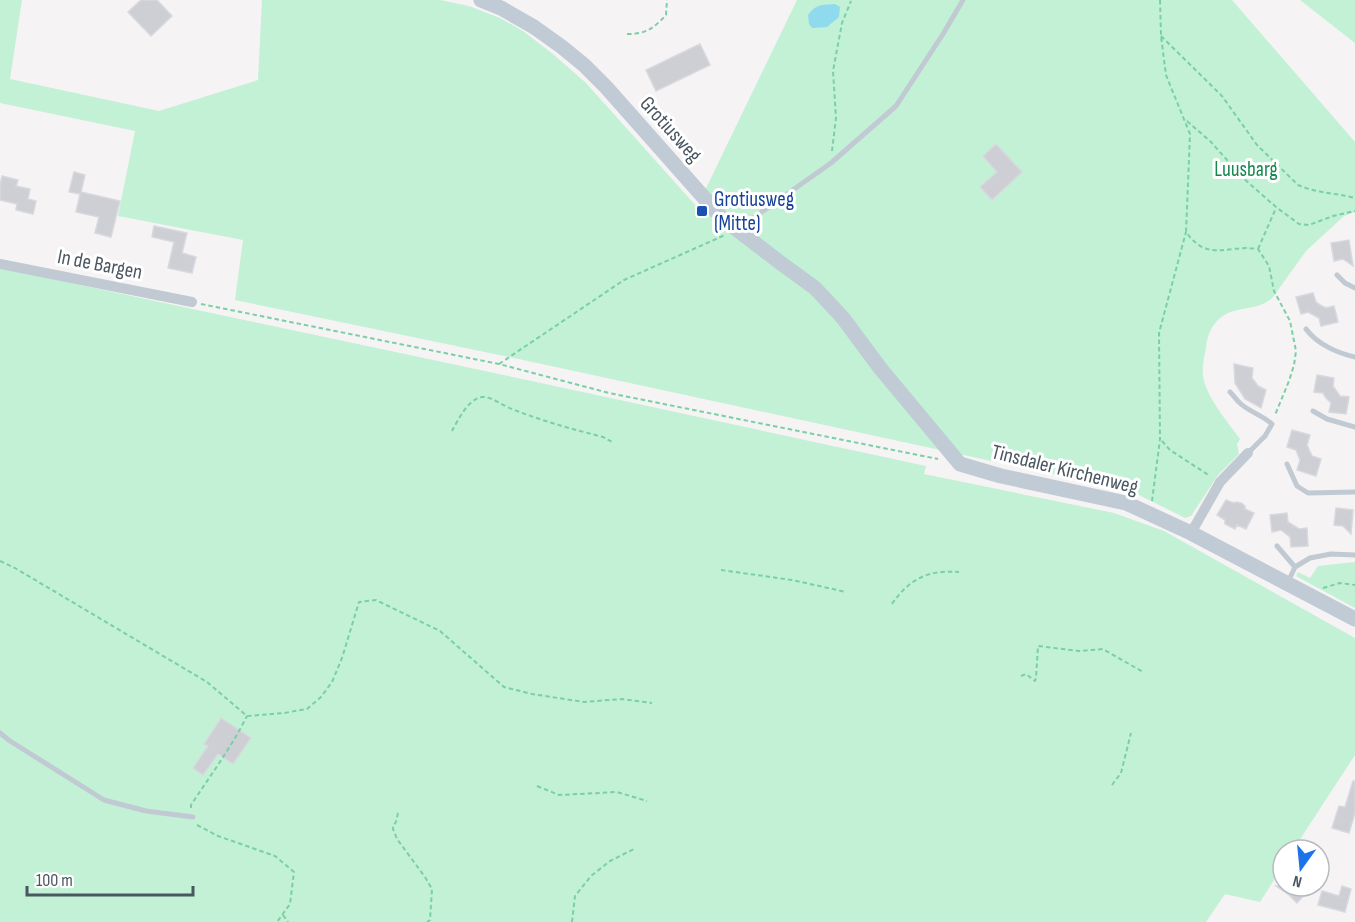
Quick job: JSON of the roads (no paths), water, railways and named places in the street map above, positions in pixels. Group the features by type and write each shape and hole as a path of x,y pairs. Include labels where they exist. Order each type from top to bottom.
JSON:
{"street":[{"name":"Grotiusweg","path":"482,0 534,27 584,65 722,218 815,288 843,318 880,368 960,464"},
{"name":"In de Bargen","path":"0,264 192,302"},
{"path":"1191,533 1221,482 1248,453"},
{"name":"Tinsdaler Kirchenweg","path":"960,464 1001,476 1126,503 1191,533 1355,619"}],"lane":[{"path":"738,229 831,163 896,106 963,0"},
{"path":"1337,275 1345,283 1355,288"},
{"path":"1306,329 1311,336 1332,349 1355,357"},
{"path":"1230,392 1239,403 1263,416 1272,424 1265,436 1248,453"},
{"path":"1313,411 1327,419 1355,427"},
{"path":"1287,464 1297,486 1308,493 1355,492"},
{"path":"1276,546 1295,567"},
{"path":"1288,583 1295,567 1310,558 1331,554 1355,555"},
{"path":"0,733 104,800 146,811 193,817"}],"water":[{"path":"835,4 840,7 839,17 827,27 812,28 808,15 811,11 820,6"}],"place":[{"name":"Grotiusweg (Mitte)","path":"702,211"}],"park label":[{"name":"Luusbarg","path":"1246,169"}]}
